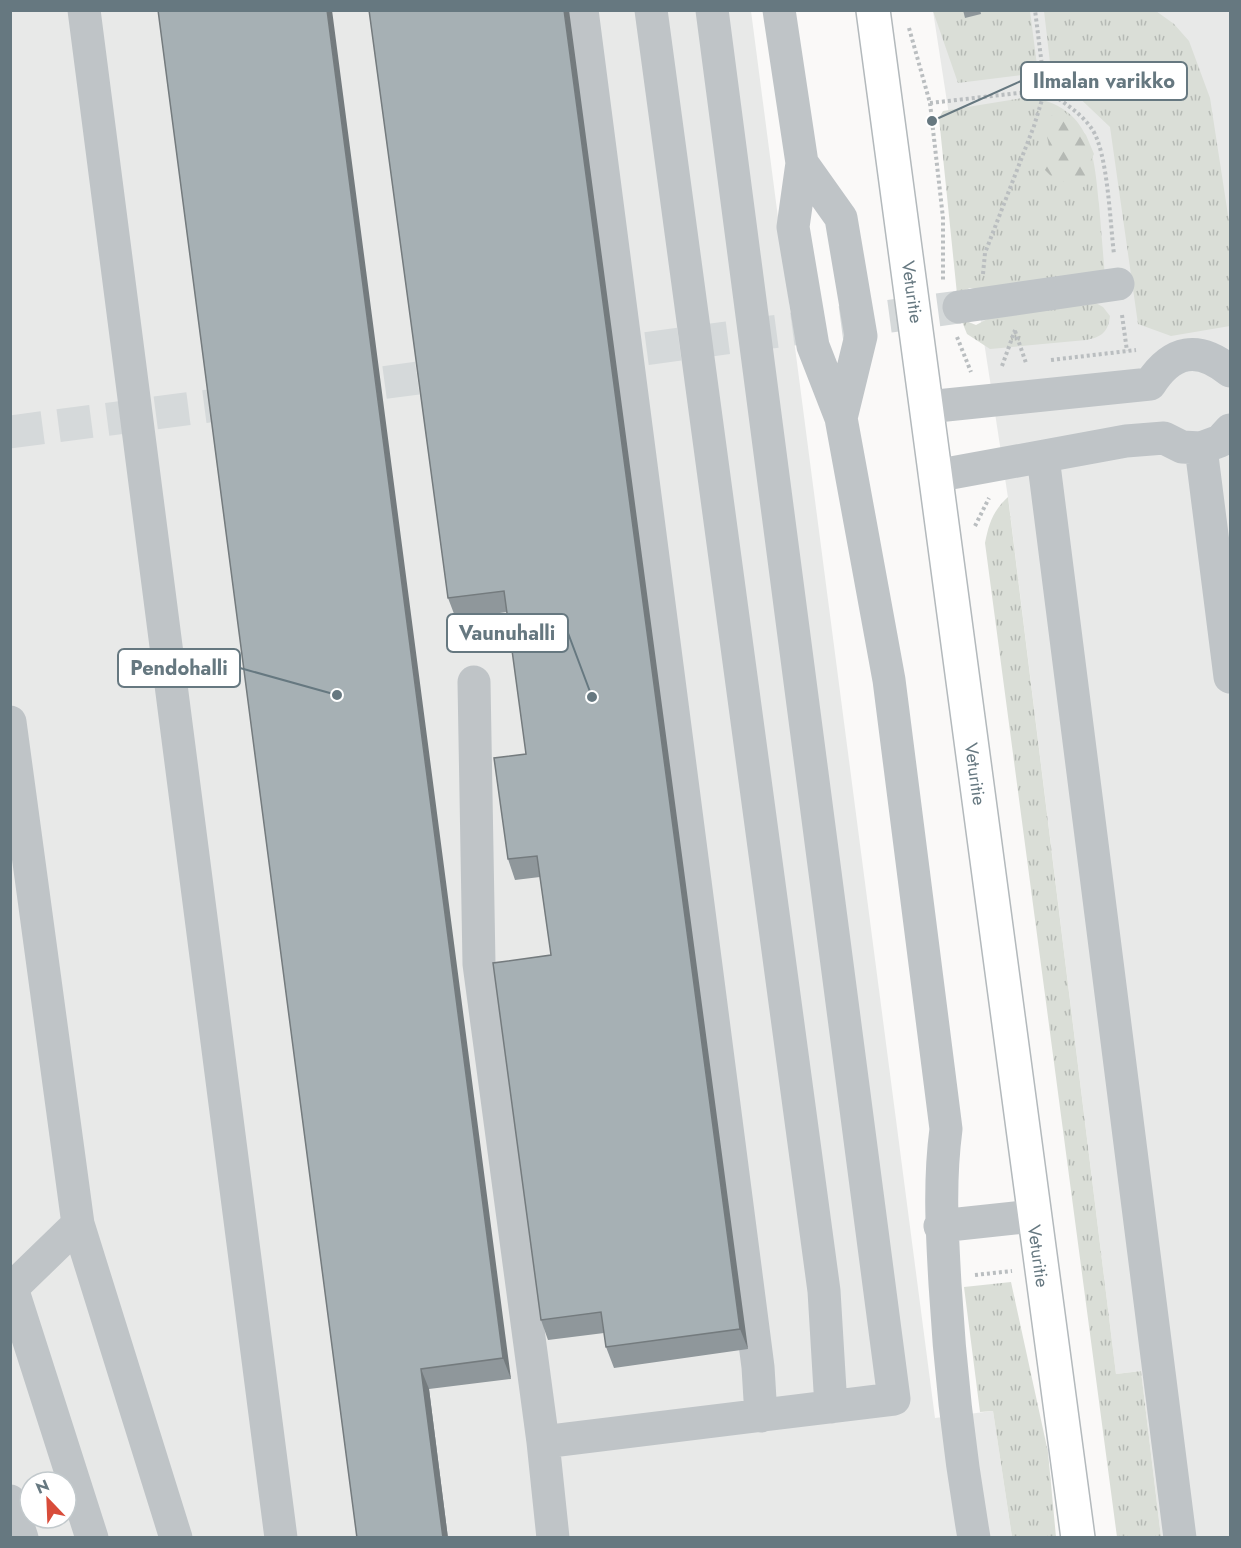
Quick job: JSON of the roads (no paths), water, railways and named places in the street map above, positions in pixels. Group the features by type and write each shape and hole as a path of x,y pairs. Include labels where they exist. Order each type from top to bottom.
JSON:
{"main road":[{"name":"Veturitie","path":"873,10 1078,1538"}],"lane":[{"path":"84,10 281,1538"},
{"path":"582,10 757,1355 761,1416"},
{"path":"651,10 822,1279 831,1407"},
{"path":"543,1442 894,1399 712,10"},
{"path":"779,10 802,163 793,227 813,346 841,418 889,681 946,1129 940,1168 940,1226 951,1382 974,1538"},
{"path":"802,163 841,218 861,336 841,418"},
{"path":"959,307 1118,284"},
{"path":"927,408 1150,384 1161,368 1177,357 1196,354 1216,359 1230,371"},
{"path":"935,476 1126,441 1164,438 1182,447 1201,448 1220,441 1230,430"},
{"path":"1201,448 1230,677"},
{"path":"1043,457 1180,1538"},
{"path":"474,682 479,964 543,1442 553,1538"},
{"path":"10,722 78,1224 176,1538"},
{"path":"940,1226 1033,1216"},
{"path":"78,1224 11,1289 92,1538"},
{"path":"10,1501 22,1538"}],"tunnel":[{"path":"598,355 959,307"},
{"path":"336,389 463,372"},
{"path":"10,432 255,400"}],"place":[{"name":"Ilmalan varikko","path":"932,121"},
{"name":"Pendohalli","path":"337,695"},
{"name":"Vaunuhalli","path":"592,697"}]}
